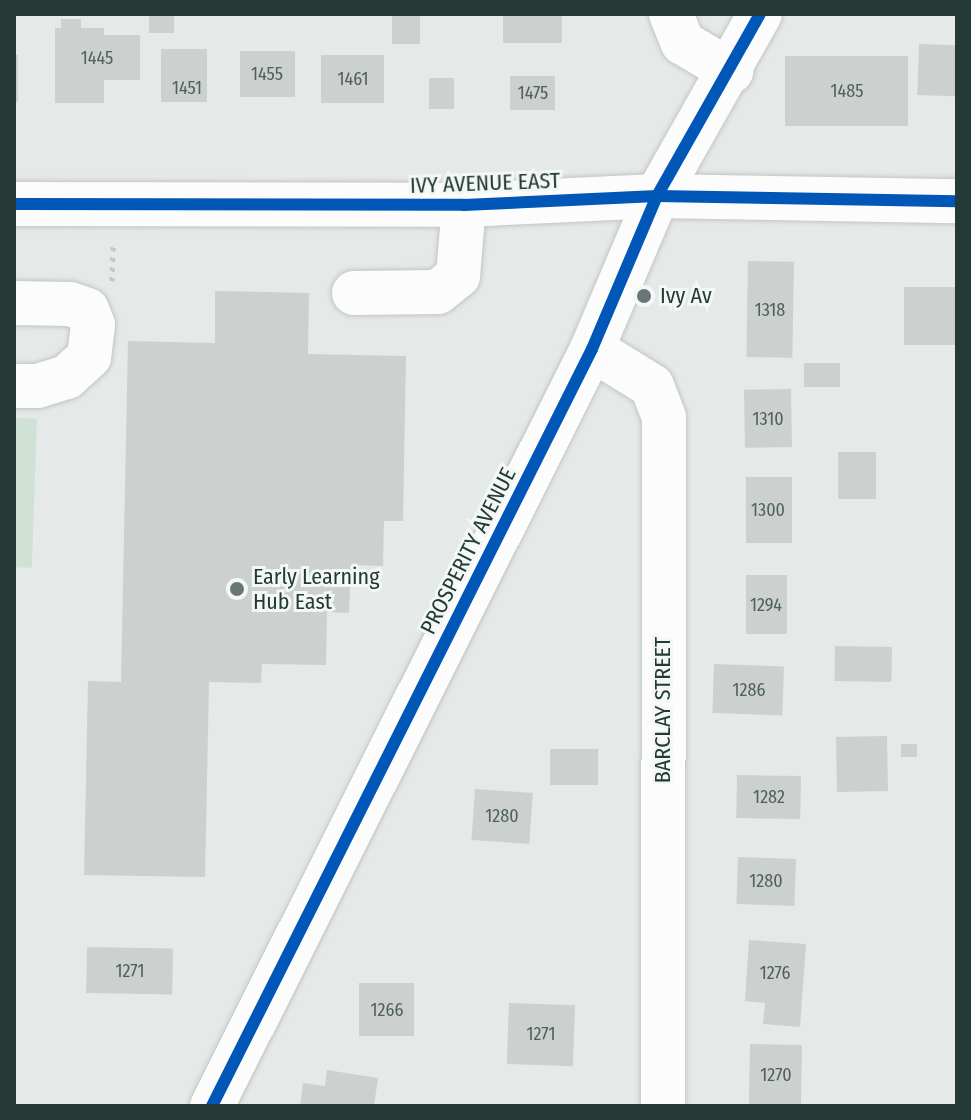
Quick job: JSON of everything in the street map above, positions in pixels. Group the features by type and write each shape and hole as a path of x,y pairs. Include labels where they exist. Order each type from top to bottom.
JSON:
{"street":[{"path":"671,14 683,43 731,71"},
{"name":"PROSPERITY AVENUE","path":"212,1106 592,349 657,196 731,71 760,14"},
{"name":"IVY AVENUE EAST","path":"14,204 464,205 657,196 957,201"},
{"path":"354,293 438,292 458,276 464,205"},
{"path":"14,303 70,304 87,310 93,325 89,357 67,377 38,386 14,386"},
{"name":"BARCLAY STREET","path":"592,349 652,386 664,417 663,1106"}],"green space":[{"path":"14,418 37,419 32,568 14,567"}],"building":[{"path":"149,14 174,14 174,33 149,33"},
{"path":"392,14 420,14 420,44 392,44"},
{"path":"503,14 562,14 562,43 503,43"},
{"path":"61,19 81,19 81,28 104,28 104,35 140,35 140,80 104,80 104,103 55,103 55,28 61,28"},
{"path":"919,44 957,45 955,96 917,95"},
{"path":"161,49 207,49 207,102 161,102"},
{"path":"240,51 295,51 295,97 240,97"},
{"path":"14,55 18,55 18,102 14,102"},
{"path":"321,55 384,55 384,103 321,103"},
{"path":"785,56 908,56 908,126 785,126"},
{"path":"510,76 555,76 555,110 510,110"},
{"path":"429,78 454,78 454,109 429,109"},
{"path":"748,261 794,262 792,358 746,357"},
{"path":"904,287 957,287 957,345 904,345"},
{"name":"Early Learning Hub East","path":"215,291 309,293 308,354 406,356 403,521 384,521 383,566 351,565 349,613 327,612 326,665 262,664 261,683 209,682 205,877 84,875 88,681 121,682 128,341 215,343"},
{"path":"804,363 840,363 840,387 804,387"},
{"path":"791,389 792,447 745,448 744,390"},
{"path":"838,452 876,452 876,499 838,499"},
{"path":"746,477 792,477 792,543 746,543"},
{"path":"746,575 787,575 787,634 746,634"},
{"path":"835,646 892,647 891,682 834,681"},
{"path":"714,664 784,666 782,715 712,713"},
{"path":"887,736 888,791 837,792 836,737"},
{"path":"901,744 917,744 917,757 901,757"},
{"path":"550,749 598,749 598,785 550,785"},
{"path":"737,775 801,776 800,819 736,818"},
{"path":"475,789 533,793 529,844 471,840"},
{"path":"738,857 796,859 794,906 736,904"},
{"path":"749,940 806,944 800,1027 763,1024 765,1003 745,1001"},
{"path":"87,947 173,949 172,994 86,993"},
{"path":"359,983 414,983 414,1036 359,1036"},
{"path":"509,1003 575,1005 573,1066 507,1064"},
{"path":"750,1044 802,1045 801,1106 749,1106"},
{"path":"327,1070 378,1078 374,1106 300,1106 303,1083 325,1086"}],"cycle path":[{"path":"212,1106 592,349 657,196 760,14"},
{"path":"14,204 464,205 657,196 957,201"}],"place":[{"name":"Ivy Av","path":"644,296"},
{"name":"Early Learning Hub East","path":"237,589"}]}
